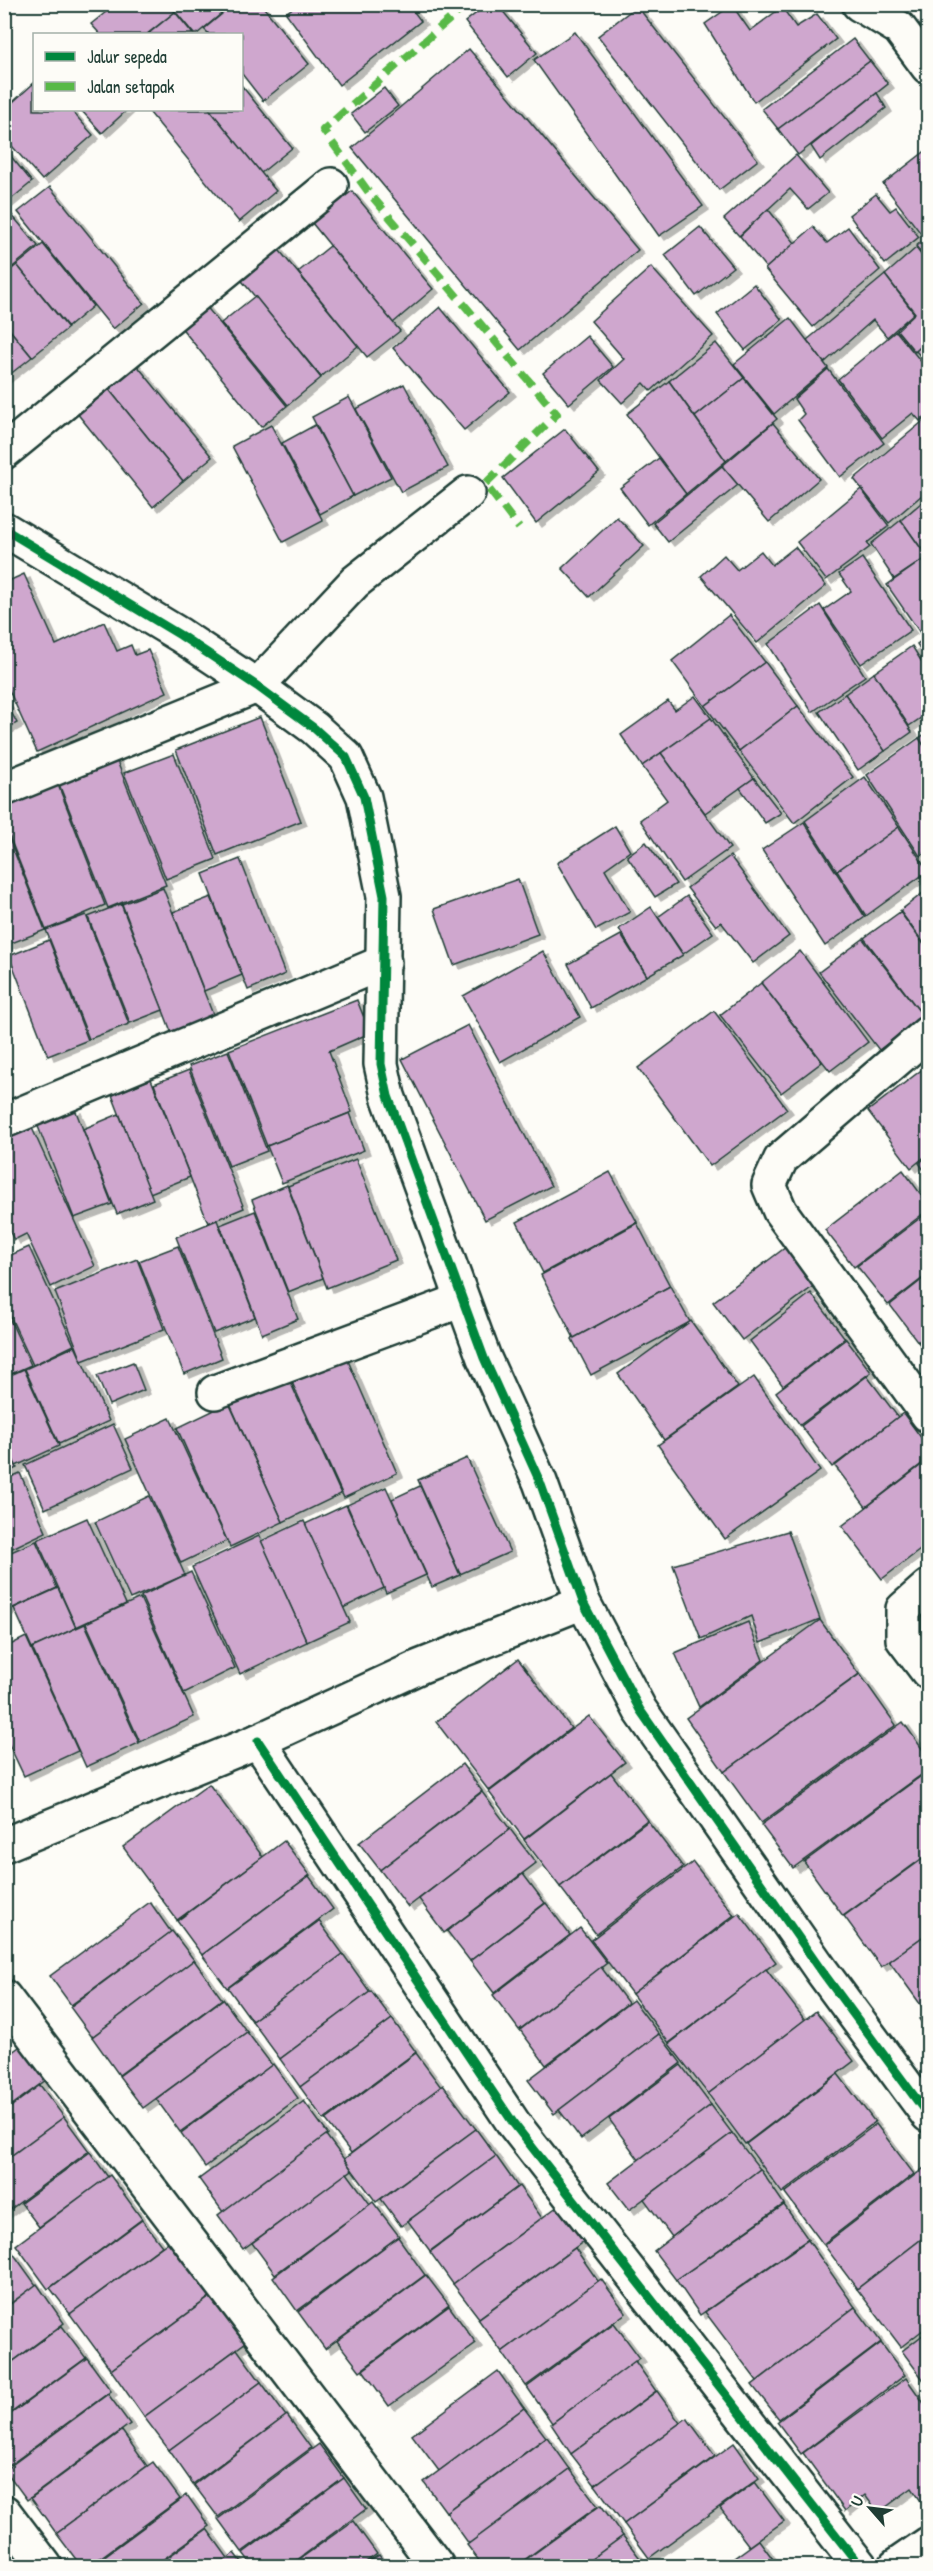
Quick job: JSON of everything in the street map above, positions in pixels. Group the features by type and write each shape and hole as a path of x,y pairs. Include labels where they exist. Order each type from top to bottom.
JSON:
{"street":[{"path":"859,4 899,28 928,67"},
{"path":"4,452 331,185"},
{"path":"4,789 257,686 356,582 468,493"},
{"path":"4,529 180,635 257,686 346,757 364,797 384,896 381,1064 388,1096 484,1358 540,1482 583,1602 640,1710 821,1970 928,2115"},
{"path":"4,1121 384,962"},
{"path":"928,1032 781,1159 769,1185 780,1211 928,1415"},
{"path":"215,1392 462,1300"},
{"path":"928,1587 903,1609 903,1639 928,1672"},
{"path":"4,1845 258,1742 419,1667 583,1602"},
{"path":"258,1742 514,2124 860,2566"},
{"path":"4,1997 437,2566"},
{"path":"4,2512 45,2566"},
{"path":"896,2566 928,2544"}],"building":[{"path":"116,4 169,4 175,12 148,33 99,33 91,24"},
{"path":"169,4 233,4 198,33 193,33"},
{"path":"234,4 261,4 309,64 263,101 243,75 243,33 208,33 204,29"},
{"path":"298,4 408,4 421,21 339,85 286,13"},
{"path":"488,4 497,4 537,53 508,77 465,22"},
{"path":"732,5 750,31 782,7 796,27 817,14 836,39 754,102 705,24"},
{"path":"637,6 758,160 719,190 598,36"},
{"path":"175,12 192,33 149,33"},
{"path":"575,32 703,206 659,236 534,60"},
{"path":"853,39 870,61 778,129 762,109"},
{"path":"469,49 638,250 520,350 352,148"},
{"path":"870,61 888,84 798,155 778,129"},
{"path":"33,84 33,111 72,111 93,135 42,180 4,137 4,110"},
{"path":"243,87 292,148 261,173 211,111 243,111"},
{"path":"384,88 398,106 365,132 351,114"},
{"path":"877,93 886,108 820,160 811,146"},
{"path":"82,111 126,111 102,133"},
{"path":"153,111 211,111 276,191 239,222 150,113"},
{"path":"4,148 32,182 4,205"},
{"path":"928,149 928,230 922,235 883,184"},
{"path":"796,155 828,193 808,209 790,189 739,236 724,219"},
{"path":"50,187 144,303 113,329 18,212"},
{"path":"352,191 433,289 393,323 312,223"},
{"path":"876,194 890,211 896,207 919,237 885,264 849,215"},
{"path":"768,209 795,243 766,268 740,236"},
{"path":"11,214 38,246 9,270 4,264 4,219"},
{"path":"700,227 733,267 696,296 665,255"},
{"path":"813,227 827,243 848,227 880,270 813,327 765,269"},
{"path":"928,236 928,262 916,246"},
{"path":"43,244 93,306 68,327 17,265"},
{"path":"275,245 358,346 321,377 238,276"},
{"path":"330,246 400,331 367,357 298,272"},
{"path":"916,248 928,264 928,340 915,352 897,330 915,313 885,275"},
{"path":"17,265 68,328 32,357 4,323 4,275"},
{"path":"651,267 713,336 651,391 644,383 622,403 601,380 624,359 591,321"},
{"path":"885,275 914,313 887,337 873,320 824,363 807,340"},
{"path":"754,284 782,320 745,350 717,314"},
{"path":"255,296 321,378 288,405 221,323"},
{"path":"201,300 287,406 261,427 176,321"},
{"path":"440,307 510,392 464,430 393,348"},
{"path":"790,318 828,368 774,414 734,364"},
{"path":"4,323 32,357 4,379"},
{"path":"896,331 928,370 928,414 920,421 913,413 882,438 838,379"},
{"path":"587,336 613,367 569,404 543,373"},
{"path":"928,340 928,365 916,351"},
{"path":"716,343 744,378 695,417 669,381"},
{"path":"131,358 212,457 183,481 103,382"},
{"path":"828,369 884,443 840,477 798,420 804,414 794,399"},
{"path":"744,378 777,419 726,461 695,417"},
{"path":"669,381 726,461 686,494 627,414"},
{"path":"103,382 183,481 153,507 72,407"},
{"path":"404,384 448,467 401,492 356,409"},
{"path":"349,397 391,477 353,496 312,417"},
{"path":"928,417 928,490 889,523 854,479"},
{"path":"773,423 819,479 769,522 722,466"},
{"path":"271,425 323,521 283,542 232,446"},
{"path":"315,425 353,496 320,514 282,443"},
{"path":"565,429 599,472 536,523 503,478"},
{"path":"659,458 686,494 648,525 620,488"},
{"path":"722,466 738,485 668,542 653,523"},
{"path":"861,489 889,526 867,543 870,547 826,580 797,542"},
{"path":"928,497 928,558 901,520"},
{"path":"617,517 644,546 589,597 562,568"},
{"path":"901,520 927,557 894,579 871,544"},
{"path":"795,547 826,586 757,643 701,576 724,555 737,570 761,551 772,565"},
{"path":"927,557 928,634 923,637 887,585"},
{"path":"862,558 911,630 861,664 824,610 851,591 839,574"},
{"path":"24,574 56,645 104,622 117,651 131,645 135,655 148,650 167,692 37,752 4,679 4,583"},
{"path":"820,605 865,676 812,712 768,644"},
{"path":"729,615 765,662 705,706 672,661"},
{"path":"928,636 928,662 917,644"},
{"path":"912,646 928,672 928,713 909,726 874,673"},
{"path":"765,662 798,706 739,751 705,706"},
{"path":"874,673 912,732 885,751 845,694"},
{"path":"845,694 885,751 858,770 819,712"},
{"path":"695,696 711,718 642,766 621,735 668,701 675,710"},
{"path":"4,699 17,723 4,730"},
{"path":"798,706 853,777 794,823 739,751"},
{"path":"260,717 301,821 217,855 176,750"},
{"path":"711,718 754,778 705,813 661,753"},
{"path":"928,732 928,752 919,738"},
{"path":"919,738 928,752 928,850 920,856 867,775"},
{"path":"113,751 166,885 108,908 55,774"},
{"path":"661,753 730,848 682,882 640,820 667,800 642,766"},
{"path":"174,754 216,859 166,879 124,773"},
{"path":"55,777 105,905 46,930 4,823 4,797"},
{"path":"865,777 899,827 837,871 805,821"},
{"path":"754,778 781,813 765,823 740,788"},
{"path":"804,822 865,917 825,946 762,850"},
{"path":"4,826 45,930 4,946"},
{"path":"615,826 630,851 605,869 630,912 596,930 557,863"},
{"path":"899,827 928,871 866,916 837,871"},
{"path":"646,842 676,884 655,897 627,856"},
{"path":"730,856 789,936 753,963 721,922 716,926 687,888"},
{"path":"240,859 285,974 248,990 203,874"},
{"path":"518,879 538,934 454,965 434,909"},
{"path":"163,888 214,1017 172,1034 122,904"},
{"path":"928,889 928,949 900,911"},
{"path":"687,896 713,933 683,954 658,917"},
{"path":"211,897 242,975 204,991 173,912"},
{"path":"121,904 163,1010 130,1023 88,917"},
{"path":"651,907 683,955 647,976 619,929"},
{"path":"900,912 928,950 928,1012 923,1016 864,938"},
{"path":"86,915 129,1024 89,1039 46,930"},
{"path":"621,935 647,976 591,1008 568,964"},
{"path":"863,939 923,1016 879,1050 819,972"},
{"path":"49,940 88,1040 48,1056 9,956"},
{"path":"543,951 580,1017 500,1062 463,996"},
{"path":"800,951 868,1042 830,1071 761,983"},
{"path":"761,983 822,1062 781,1093 720,1015"},
{"path":"357,1000 370,1033 329,1051 352,1112 267,1146 229,1050"},
{"path":"714,1011 787,1109 710,1166 638,1068"},
{"path":"468,1025 551,1186 485,1220 402,1059"},
{"path":"228,1051 267,1151 229,1166 189,1066"},
{"path":"928,1065 928,1154 911,1168 868,1111"},
{"path":"189,1070 244,1208 208,1223 154,1084"},
{"path":"151,1079 190,1177 150,1193 112,1095"},
{"path":"75,1109 112,1204 74,1218 37,1124"},
{"path":"350,1113 364,1150 282,1183 267,1146"},
{"path":"119,1114 153,1199 117,1214 83,1129"},
{"path":"32,1128 95,1266 51,1287 26,1234 14,1240 4,1220 4,1140"},
{"path":"928,1156 928,1176 919,1163"},
{"path":"356,1159 396,1260 327,1288 288,1186"},
{"path":"903,1170 928,1204 928,1210 854,1267 825,1230"},
{"path":"610,1172 637,1222 543,1273 517,1222"},
{"path":"287,1185 323,1278 288,1292 252,1200"},
{"path":"255,1211 298,1319 262,1334 220,1225"},
{"path":"928,1212 928,1274 888,1305 857,1266"},
{"path":"217,1220 255,1317 214,1333 176,1237"},
{"path":"637,1223 670,1286 574,1338 541,1275"},
{"path":"178,1246 222,1358 184,1374 139,1261"},
{"path":"29,1247 74,1345 33,1365 4,1303 4,1258"},
{"path":"786,1247 815,1285 742,1340 713,1302"},
{"path":"137,1259 164,1329 82,1361 55,1292"},
{"path":"928,1275 928,1334 918,1342 890,1305"},
{"path":"670,1286 690,1322 591,1375 572,1339"},
{"path":"811,1293 845,1338 783,1386 750,1341"},
{"path":"4,1307 31,1365 4,1377"},
{"path":"691,1321 738,1387 664,1440 618,1374"},
{"path":"928,1334 928,1356 918,1342"},
{"path":"846,1339 871,1372 800,1425 776,1392"},
{"path":"75,1346 109,1421 59,1444 25,1369"},
{"path":"342,1347 397,1473 344,1498 286,1369"},
{"path":"133,1362 144,1390 109,1405 97,1376"},
{"path":"24,1369 59,1446 16,1466 4,1440 4,1378"},
{"path":"867,1376 898,1417 832,1467 801,1426"},
{"path":"288,1377 341,1494 283,1522 230,1404"},
{"path":"754,1377 820,1471 725,1539 658,1445"},
{"path":"229,1403 283,1522 230,1547 177,1428"},
{"path":"903,1413 928,1447 928,1459 866,1507 835,1466"},
{"path":"170,1418 227,1541 181,1563 125,1439"},
{"path":"113,1424 133,1468 45,1509 25,1465"},
{"path":"4,1441 17,1468 4,1474"},
{"path":"467,1458 510,1552 460,1574 418,1480"},
{"path":"928,1460 928,1544 882,1579 842,1526"},
{"path":"20,1473 46,1532 4,1552 4,1480"},
{"path":"420,1486 460,1575 432,1587 392,1499"},
{"path":"386,1487 426,1575 386,1593 347,1505"},
{"path":"149,1496 185,1575 130,1599 95,1522"},
{"path":"346,1505 384,1588 343,1608 305,1524"},
{"path":"87,1518 126,1604 76,1627 37,1540"},
{"path":"304,1521 350,1622 307,1642 261,1541"},
{"path":"788,1531 820,1619 760,1643 751,1616 701,1639 673,1565"},
{"path":"259,1536 307,1642 240,1674 192,1567"},
{"path":"36,1541 57,1588 4,1612 4,1555"},
{"path":"191,1572 235,1668 184,1693 141,1596"},
{"path":"58,1588 76,1628 32,1648 14,1608"},
{"path":"140,1598 194,1717 140,1742 86,1623"},
{"path":"820,1620 859,1674 724,1772 686,1718"},
{"path":"748,1622 763,1660 699,1707 675,1653"},
{"path":"85,1624 139,1743 86,1767 32,1648"},
{"path":"26,1637 78,1751 24,1776 4,1734 4,1648"},
{"path":"518,1659 571,1728 489,1791 436,1722"},
{"path":"860,1674 896,1725 761,1823 724,1772"},
{"path":"589,1716 625,1762 524,1839 489,1792"},
{"path":"903,1722 928,1757 928,1770 793,1868 761,1825"},
{"path":"462,1764 482,1791 380,1870 359,1843"},
{"path":"928,1771 928,1854 843,1916 804,1862"},
{"path":"611,1773 647,1820 560,1887 524,1840"},
{"path":"209,1784 263,1857 177,1920 123,1847"},
{"path":"482,1792 510,1829 408,1907 380,1870"},
{"path":"648,1821 683,1867 596,1934 560,1887"},
{"path":"510,1829 536,1863 444,1933 419,1899"},
{"path":"284,1841 310,1875 202,1955 177,1921"},
{"path":"928,1855 928,1933 881,1967 844,1916"},
{"path":"693,1862 734,1915 632,1994 591,1940"},
{"path":"523,1874 545,1903 470,1961 447,1931"},
{"path":"309,1876 333,1909 227,1988 202,1955"},
{"path":"150,1902 171,1932 71,2005 50,1976"},
{"path":"546,1903 570,1935 494,1993 470,1961"},
{"path":"739,1913 776,1962 669,2043 632,1994"},
{"path":"319,1921 343,1954 252,2021 228,1988"},
{"path":"580,1928 607,1963 519,2030 493,1995"},
{"path":"172,1931 194,1960 92,2037 70,2007"},
{"path":"928,1933 928,2010 926,2012 889,1961"},
{"path":"343,1954 370,1992 280,2059 252,2021"},
{"path":"194,1960 222,1999 119,2075 92,2037"},
{"path":"601,1967 628,2003 546,2065 520,2030"},
{"path":"766,1969 805,2020 708,2094 669,2044"},
{"path":"371,1991 392,2019 300,2087 280,2059"},
{"path":"223,1999 247,2032 143,2108 119,2076"},
{"path":"633,2000 659,2034 554,2114 528,2080"},
{"path":"816,2011 854,2061 745,2144 708,2094"},
{"path":"928,2012 928,2032 919,2019"},
{"path":"392,2019 416,2052 324,2120 300,2087"},
{"path":"247,2032 272,2065 180,2132 156,2099"},
{"path":"659,2034 681,2063 581,2139 559,2110"},
{"path":"33,2037 58,2071 4,2111 4,2058"},
{"path":"416,2053 441,2087 351,2153 326,2120"},
{"path":"273,2064 298,2098 205,2167 181,2133"},
{"path":"681,2065 711,2105 639,2160 609,2119"},
{"path":"838,2074 875,2122 782,2193 746,2144"},
{"path":"40,2085 64,2117 4,2161 4,2112"},
{"path":"443,2085 476,2129 376,2202 344,2159"},
{"path":"304,2101 328,2134 223,2212 199,2179"},
{"path":"711,2105 732,2133 629,2210 608,2183"},
{"path":"64,2117 89,2151 4,2214 4,2161"},
{"path":"876,2124 914,2174 823,2244 785,2193"},
{"path":"476,2129 496,2156 401,2226 381,2199"},
{"path":"732,2133 760,2169 672,2237 644,2199"},
{"path":"326,2135 352,2170 243,2249 218,2215"},
{"path":"90,2152 108,2177 39,2227 21,2203"},
{"path":"496,2156 518,2187 430,2251 408,2221"},
{"path":"928,2165 928,2234 857,2289 824,2245"},
{"path":"760,2169 784,2204 676,2280 654,2251"},
{"path":"347,2173 370,2204 275,2274 252,2243"},
{"path":"110,2175 142,2219 48,2289 16,2245"},
{"path":"519,2186 542,2218 453,2284 430,2252"},
{"path":"373,2202 399,2236 297,2311 273,2277"},
{"path":"784,2205 808,2239 700,2315 676,2280"},
{"path":"558,2206 584,2241 479,2318 453,2284"},
{"path":"142,2220 162,2246 70,2314 50,2288"},
{"path":"928,2234 928,2326 901,2347 857,2289"},
{"path":"175,2237 215,2293 111,2370 70,2314"},
{"path":"398,2237 425,2275 325,2349 298,2312"},
{"path":"808,2240 855,2307 757,2381 705,2312"},
{"path":"575,2248 598,2281 502,2352 478,2319"},
{"path":"13,2253 36,2285 4,2308 4,2259"},
{"path":"426,2275 449,2305 360,2371 337,2341"},
{"path":"601,2279 626,2313 526,2386 502,2352"},
{"path":"37,2284 64,2323 4,2368 4,2309"},
{"path":"213,2295 246,2342 144,2417 111,2370"},
{"path":"449,2306 476,2343 389,2406 363,2370"},
{"path":"855,2307 881,2342 779,2419 752,2385"},
{"path":"614,2323 640,2358 552,2423 527,2387"},
{"path":"62,2326 86,2358 4,2418 4,2368"},
{"path":"928,2331 928,2386 902,2351"},
{"path":"881,2343 905,2375 801,2454 777,2422"},
{"path":"237,2349 261,2382 169,2450 144,2417"},
{"path":"87,2358 111,2391 10,2465 4,2458 4,2419"},
{"path":"635,2361 656,2391 571,2454 551,2424"},
{"path":"498,2371 524,2408 439,2471 412,2435"},
{"path":"906,2378 928,2409 928,2505 925,2507 912,2488 878,2513 865,2495 845,2511 803,2453"},
{"path":"261,2382 286,2416 193,2484 169,2450"},
{"path":"657,2391 680,2423 595,2485 571,2454"},
{"path":"108,2394 130,2424 27,2500 5,2470"},
{"path":"524,2408 546,2437 446,2512 424,2482"},
{"path":"287,2415 311,2448 218,2517 194,2485"},
{"path":"687,2418 715,2456 624,2524 595,2485"},
{"path":"122,2431 147,2466 56,2533 31,2498"},
{"path":"547,2437 570,2469 469,2544 446,2512"},
{"path":"734,2443 759,2478 649,2558 624,2524"},
{"path":"319,2444 344,2478 242,2552 218,2519"},
{"path":"153,2462 180,2499 89,2566 81,2566 56,2533"},
{"path":"570,2469 598,2506 516,2566 483,2566 467,2545"},
{"path":"344,2478 366,2509 289,2566 253,2566 243,2553"},
{"path":"755,2482 784,2521 749,2546 720,2508"},
{"path":"187,2495 209,2526 154,2566 108,2566 102,2558"},
{"path":"601,2505 623,2536 582,2566 517,2566"},
{"path":"353,2521 377,2554 360,2566 290,2566"},
{"path":"207,2529 228,2558 216,2566 156,2566"},
{"path":"623,2536 646,2566 582,2566"},
{"path":"759,2540 778,2566 723,2566"},
{"path":"235,2553 245,2566 217,2566"},
{"path":"379,2555 387,2566 362,2566"}],"marked path":[{"path":"467,4 323,130 370,194 557,414 485,484 519,528"}],"cycle path":[{"path":"4,529 180,635 257,686 314,728 346,757 364,797 384,896 381,1064 388,1096 484,1358 540,1482 583,1602 640,1710 821,1970 928,2115"},
{"path":"258,1741 514,2124 860,2566"}]}
